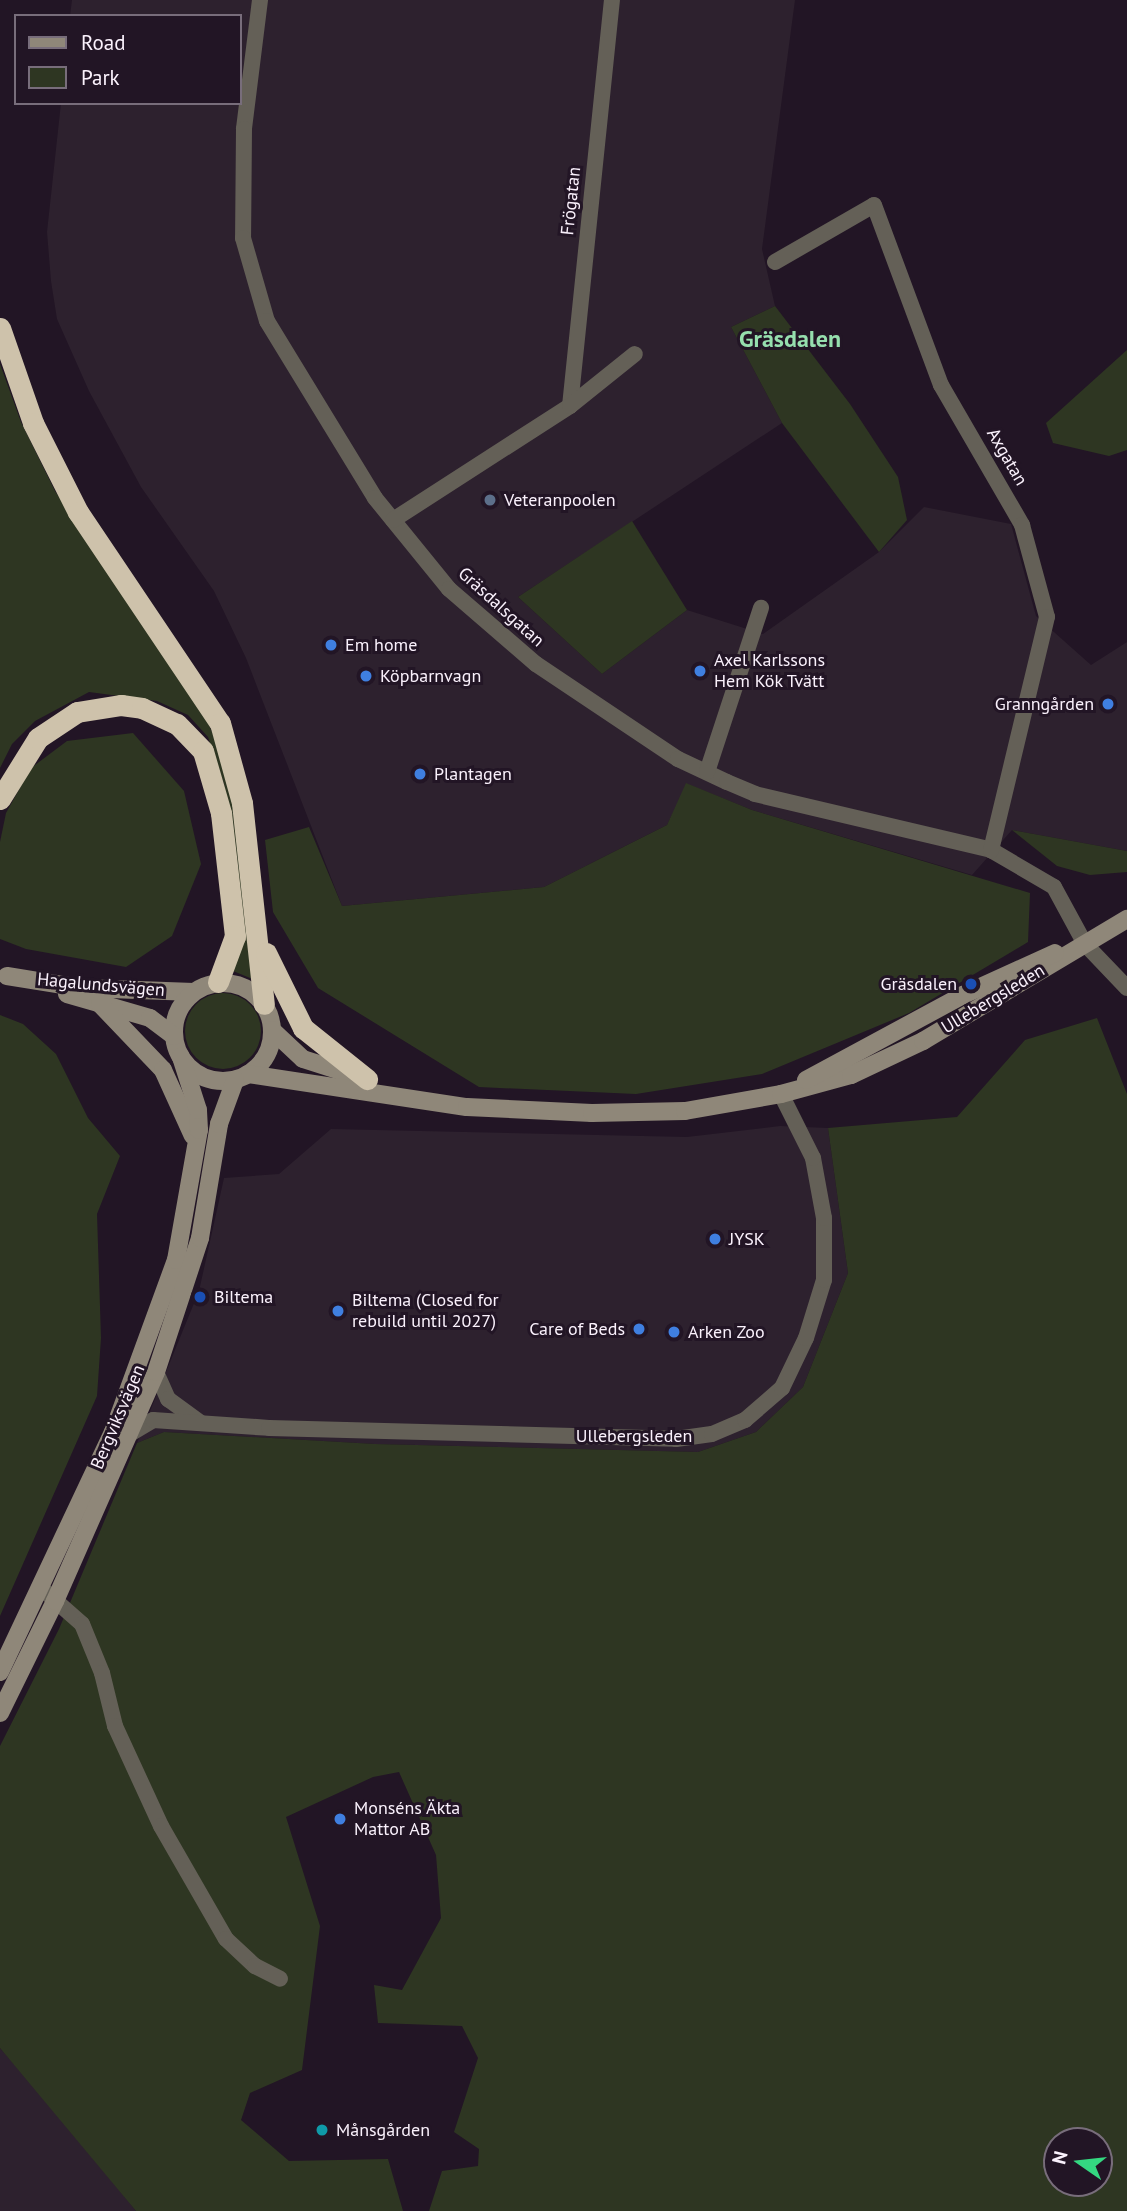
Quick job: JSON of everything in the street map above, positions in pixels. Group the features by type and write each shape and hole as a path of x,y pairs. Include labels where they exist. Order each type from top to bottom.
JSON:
{"highway":[{"path":"0,328 33,424 78,512 220,723 237,774 264,1004"},
{"path":"0,799 38,738 77,712 121,705 142,708 177,724 203,751 221,813 235,936 218,982"},
{"path":"256,928 283,993 303,1028 367,1079"}],"main road":[{"name":"Ullebergsleden","path":"242,1077 467,1107 593,1113 685,1111 782,1094 877,1064 1127,919"},
{"name":"Hagalundsvägen","path":"4,976 82,988 194,992"},
{"name":"Hagalundsvägen","path":"4,976 150,1018 174,1036"},
{"path":"218,982 244,987 264,1004 272,1030 266,1055 242,1077 204,1077 181,1057 174,1036 182,1004 194,992 218,982"},
{"name":"Bergviksvägen","path":"99,1004 163,1070 184,1109 197,1150"},
{"name":"Ullebergsleden","path":"272,1030 303,1059 419,1099"},
{"name":"Bergviksvägen","path":"0,1672 144,1356 176,1259 197,1150 198,1110 181,1057"},
{"name":"Bergviksvägen","path":"0,1713 55,1601 156,1371 200,1238 219,1124 242,1077"}],"street":[{"name":"Gräsdalsgatan","path":"260,0 244,129 243,238 267,321 375,498 449,589 536,664 678,759 755,794 991,850 1054,887 1086,944 1127,988"},
{"name":"Frögatan","path":"570,406 612,0"},
{"name":"Axgatan","path":"775,262 874,205 941,385 1022,525 1047,617 991,850"},
{"path":"393,520 570,406 635,354"},
{"path":"707,772 761,608"},
{"name":"Ullebergsleden","path":"130,1434 153,1420 203,1424 676,1439 712,1434 745,1420 782,1388 806,1338 824,1280 824,1218 813,1158 782,1094"},
{"path":"156,1371 168,1399 203,1424"},
{"path":"40,1587 82,1624 102,1674 114,1726 161,1826 226,1939 255,1966 280,1979"}],"shaded area":[{"path":"72,0 795,0 762,249 775,306 731,327 782,423 518,597 602,674 687,610 763,634 879,552 924,507 1011,524 1036,616 1091,665 1127,642 1127,851 1012,830 972,875 752,810 687,784 667,825 544,887 342,906 246,658 214,591 141,487 89,391 57,319 51,281 47,232 61,105 242,105 242,14 70,14"},
{"path":"780,1126 828,1128 848,1273 803,1387 756,1432 698,1452 375,1444 164,1432 137,1443 199,1291 224,1178 279,1174 331,1129 687,1137"},
{"path":"0,2048 60,2116 136,2211 0,2211"}],"green space":[{"path":"775,306 850,404 898,477 907,520 879,552 782,423 731,327"},
{"path":"1127,350 1127,450 1109,456 1053,443 1046,423"},
{"path":"0,364 21,422 55,491 201,707 221,752 232,782 255,980 233,971 243,943 224,784 208,737 188,715 157,701 89,692 35,721 12,744 0,768"},
{"path":"632,521 687,610 602,674 518,597"},
{"path":"133,733 184,791 201,864 172,936 126,967 26,949 0,939 0,842 6,813 31,768 67,741"},
{"path":"686,783 752,810 1030,893 1028,942 909,1013 762,1074 636,1094 479,1087 318,988 273,912 265,840 309,827 342,906 544,887 667,825"},
{"path":"1012,830 1127,851 1127,872 1090,875 1057,866"},
{"path":"223,993 238,996 250,1004 258,1016 261,1031 258,1046 250,1058 238,1066 223,1069 208,1066 196,1058 188,1046 185,1031 188,1016 196,1004 208,996"},
{"path":"0,1015 23,1024 56,1054 88,1118 120,1156 97,1214 101,1338 97,1396 0,1616"},
{"path":"1097,1018 1127,1094 1127,2211 429,2211 442,2171 478,2166 479,2149 454,2132 478,2058 462,2026 378,2023 374,1985 402,1990 441,1918 436,1855 399,1772 373,1777 286,1817 320,1926 302,2070 250,2093 241,2120 289,2161 388,2159 403,2211 136,2211 0,2048 0,1746 59,1629 137,1443 164,1432 375,1444 698,1452 756,1432 803,1387 848,1273 828,1128 957,1117 1025,1040"}],"place":[{"name":"Veteranpoolen","path":"490,500"},
{"name":"Em home","path":"331,645"},
{"name":"Axel Karlssons Hem Kök Tvätt","path":"700,671"},
{"name":"Köpbarnvagn","path":"366,676"},
{"name":"Granngården","path":"1108,704"},
{"name":"Plantagen","path":"420,774"},
{"name":"Gräsdalen","path":"971,984"},
{"name":"JYSK","path":"715,1239"},
{"name":"Biltema","path":"200,1297"},
{"name":"Biltema (Closed for rebuild until 2027)","path":"338,1311"},
{"name":"Care of Beds","path":"639,1329"},
{"name":"Arken Zoo","path":"674,1332"},
{"name":"Monséns Äkta Mattor AB","path":"340,1819"},
{"name":"Månsgården","path":"322,2130"}],"district":[{"name":"Gräsdalen","path":"790,339"}]}
